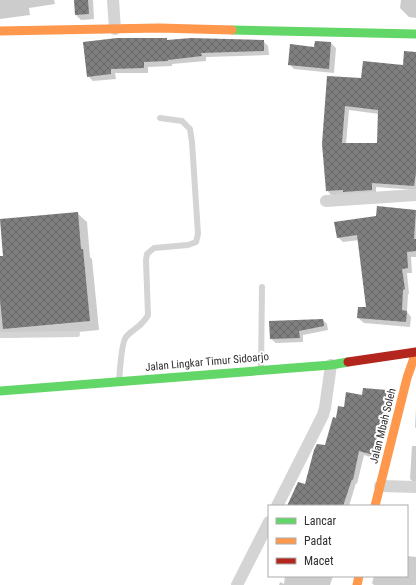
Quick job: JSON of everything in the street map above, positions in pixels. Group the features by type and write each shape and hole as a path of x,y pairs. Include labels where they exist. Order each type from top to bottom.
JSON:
{"street":[{"path":"113,0 115,29"},
{"path":"0,31 160,28 416,34"},
{"path":"326,201 416,195"},
{"name":"Jalan Lingkar Timur Sidoarjo","path":"0,389 119,382 331,365 375,357 416,352"},
{"name":"Jalan Mbah Soleh","path":"375,505 407,378 416,352"},
{"path":"278,505 326,408 331,365"},
{"path":"380,486 416,487"},
{"path":"237,585 268,524"}],"lane":[{"path":"119,382 125,337 144,323 148,315 146,260 148,254 154,248 188,245 196,242 198,234 190,129 182,121 160,118"},
{"path":"261,370 262,287"},
{"path":"0,335 77,334"}],"building":[{"path":"74,0 88,0 89,14 75,15"},
{"path":"117,38 167,38 167,40 191,38 264,40 264,51 201,53 202,56 168,61 144,62 144,68 111,69 111,74 87,77 83,42"},
{"path":"315,41 331,42 329,69 288,65 290,44 314,47"},
{"path":"404,51 416,52 416,173 414,186 372,183 372,190 343,192 343,190 326,191 322,144 327,76 361,78 363,61 403,65","holes":["345,106 378,110 377,143 342,143"]},
{"path":"377,206 416,210 414,239 416,239 416,251 407,252 408,268 402,269 405,289 403,290 402,310 407,311 406,322 357,318 358,307 366,307 357,235 337,238 334,222 376,216"},
{"path":"78,212 90,321 3,329 0,300 0,256 3,256 0,219"},
{"path":"323,319 324,326 299,331 300,338 270,339 269,321"},
{"path":"363,388 387,390 382,424 385,424 383,436 378,435 373,455 359,451 353,480 352,479 343,505 287,505 298,482 305,484 314,450 317,444 325,445 333,417 336,418 338,406 344,407 346,392 362,395"}],"traffic: fast":[{"path":"232,30 416,34"},
{"path":"0,391 331,365 348,362"}],"traffic: slow":[{"path":"0,31 159,28 232,30"},
{"path":"375,505 407,378 416,352"},
{"path":"357,585 359,577"}],"traffic: jam":[{"path":"348,362 416,352"}]}
